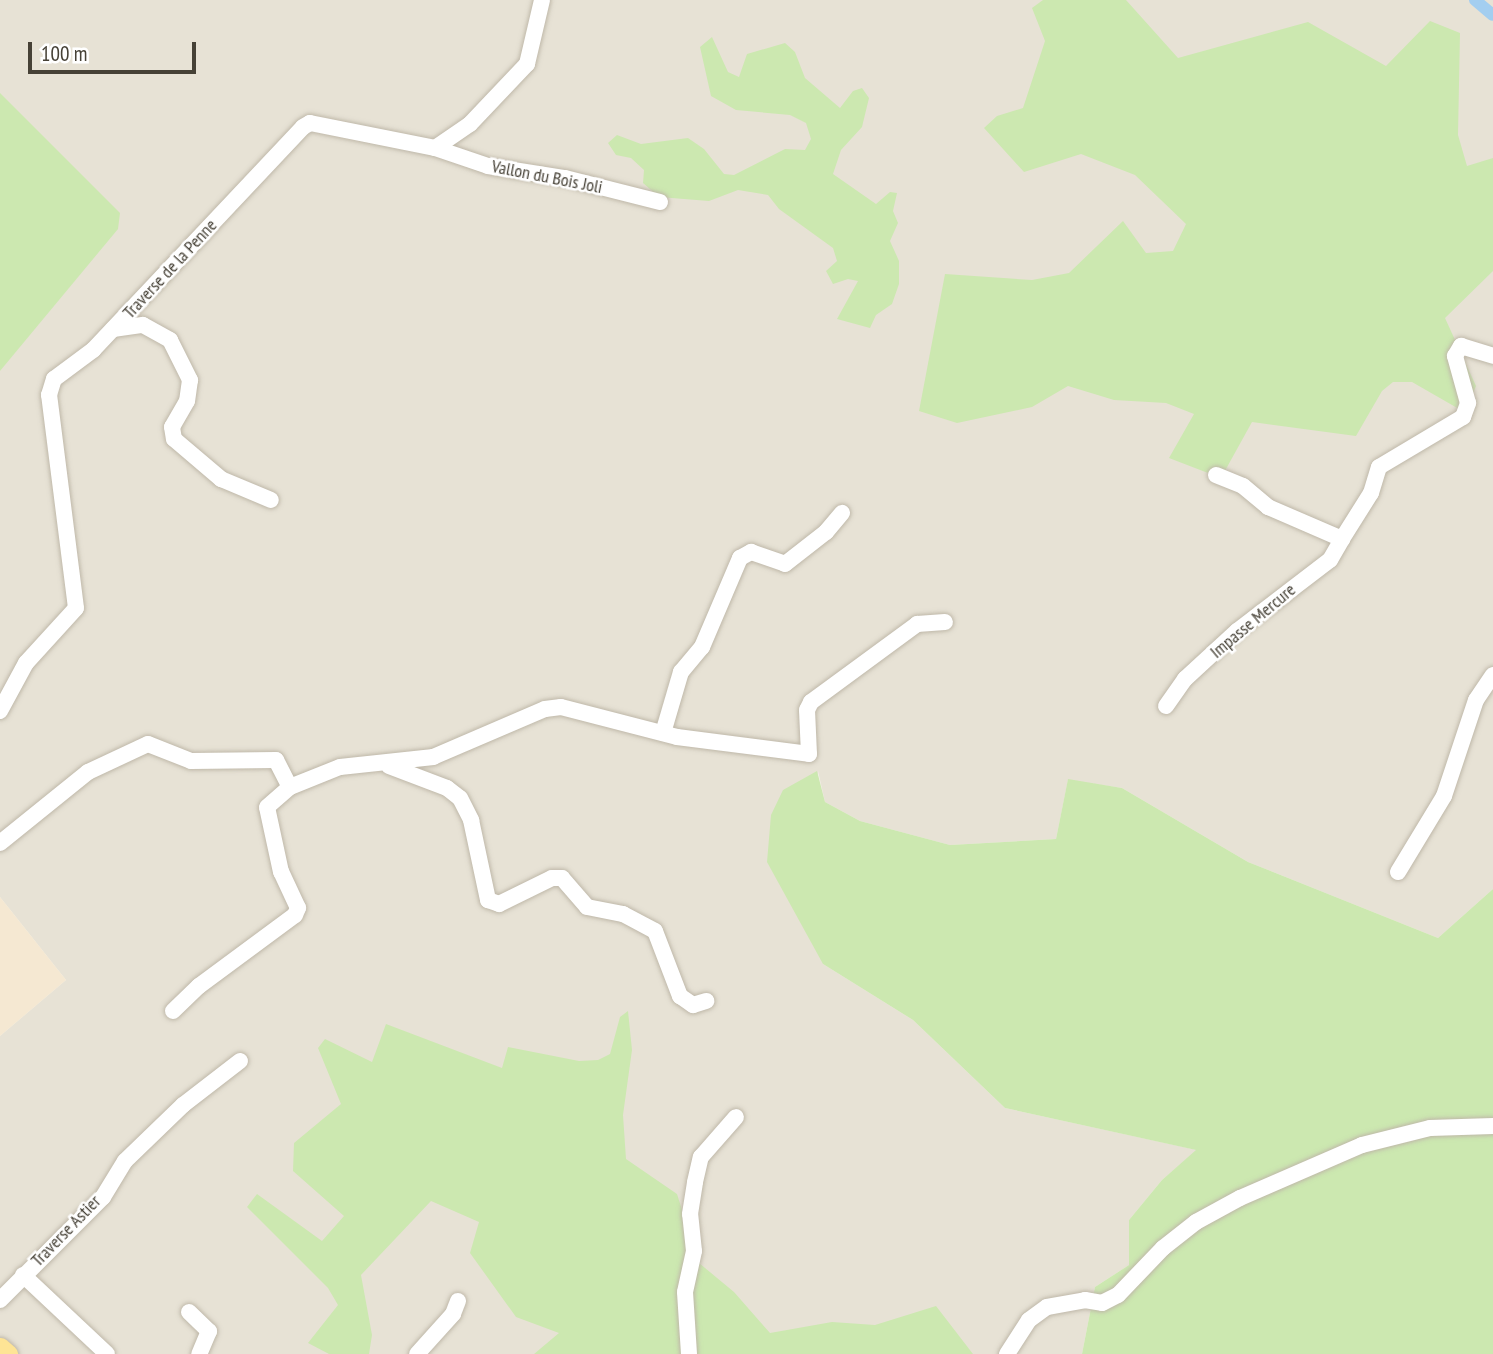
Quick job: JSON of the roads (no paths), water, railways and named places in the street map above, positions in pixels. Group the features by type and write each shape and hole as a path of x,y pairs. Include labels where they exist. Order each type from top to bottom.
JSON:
{"main road":[{"path":"0,1347 8,1354"}],"street":[{"path":"435,148 470,124 527,64 542,0"},
{"name":"Traverse de la Penne","path":"0,711 26,663 73,617 76,608 51,385 113,329 310,123 435,148"},
{"name":"Vallon du Bois Joli","path":"435,148 488,166 565,178 660,202"},
{"path":"113,329 143,325 170,340 182,357 191,389 172,427 174,439 221,479 271,500"},
{"name":"Impasse Mercure","path":"1166,706 1185,679 1237,631 1330,560 1371,493 1379,467 1463,417 1468,402 1455,356 1461,346 1493,356"},
{"path":"1216,475 1243,486 1268,507 1342,539"},
{"path":"663,733 681,672 702,647 740,558 751,552 785,564 826,532 842,513"},
{"path":"173,1011 193,990 295,915 298,908 281,872 267,807 290,787 340,767 433,757 544,709 561,706 663,733 809,754 807,710 811,702 917,624 945,622"},
{"path":"1398,872 1444,796 1476,700 1493,675"},
{"path":"0,843 88,772 148,744 191,761 276,760 290,787"},
{"path":"383,763 447,788 460,798 471,820 488,900 499,904 552,878 562,878 587,907 623,914 654,932 680,996 693,1005 706,1001"},
{"name":"Traverse Astier","path":"0,1300 103,1197 125,1161 240,1061"},
{"path":"689,1354 685,1292 694,1251 690,1214 695,1182 701,1157 736,1117"},
{"path":"1007,1354 1029,1320 1047,1307 1085,1300 1102,1303 1118,1295 1163,1248 1196,1222 1240,1198 1363,1145 1430,1128 1493,1126"},
{"path":"23,1275 107,1354"},
{"path":"417,1354 453,1314 458,1301"},
{"path":"189,1312 209,1331 199,1354"}],"waterway":[{"path":"1475,0 1493,15"}]}
